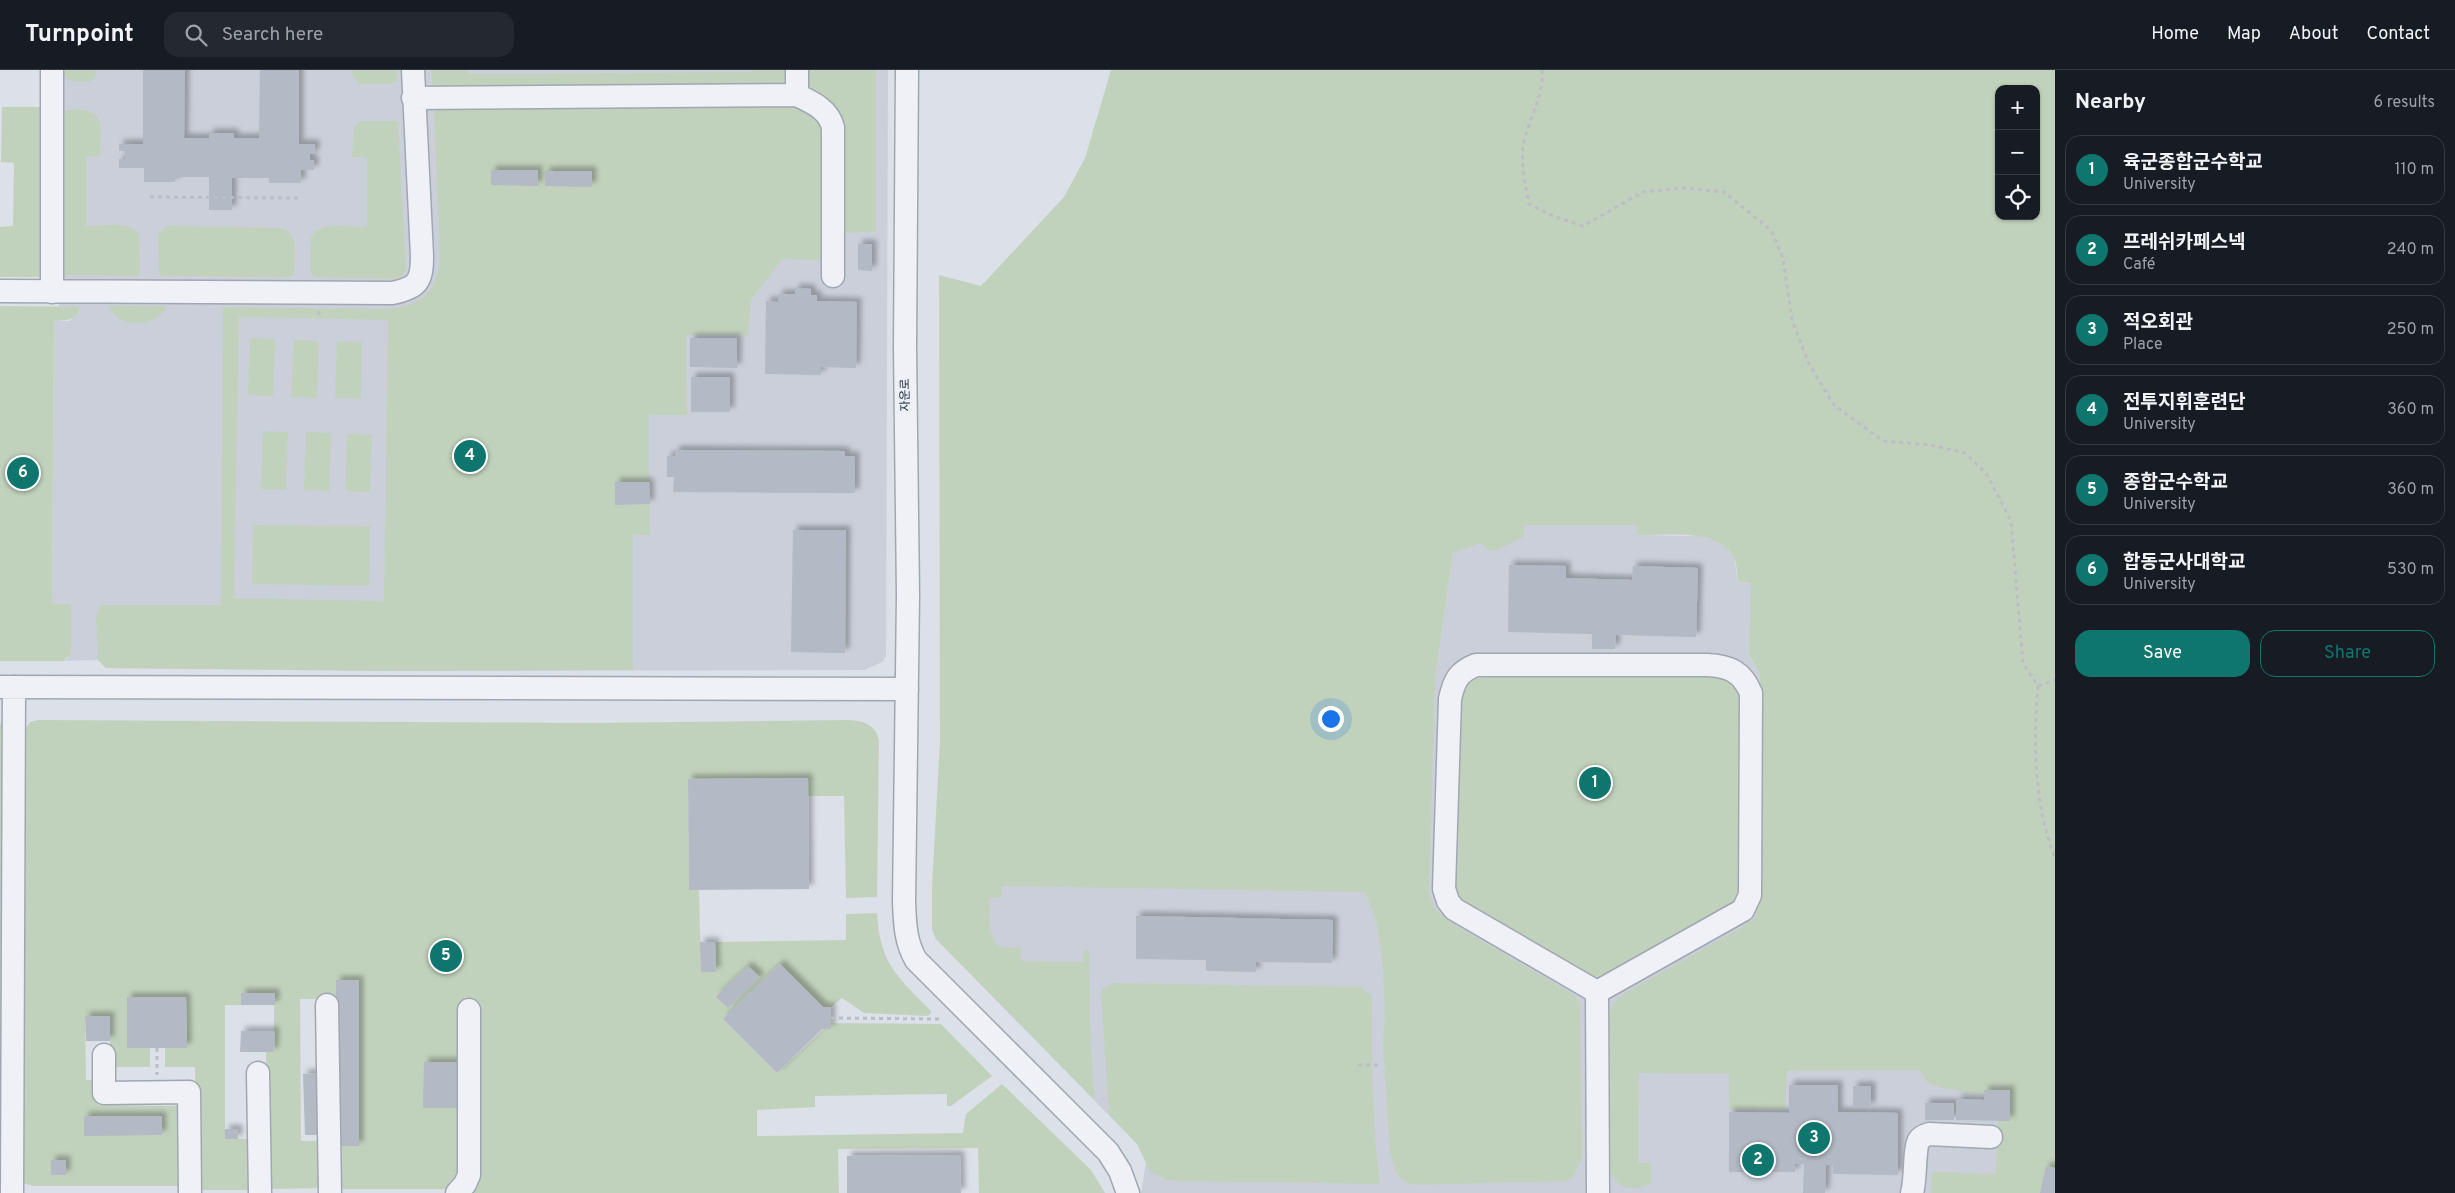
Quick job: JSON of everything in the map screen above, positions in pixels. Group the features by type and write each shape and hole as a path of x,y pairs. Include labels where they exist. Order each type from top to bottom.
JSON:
{"street":[{"path":"52,70 52,292"},
{"path":"0,291 392,293 407,290 418,282 422,272 413,70"},
{"path":"797,70 797,95"},
{"name":"자운로","path":"907,70 905,348 908,596 904,902 906,934 909,948 916,960 1108,1152 1120,1171"},
{"path":"413,98 797,95 815,104 825,112 833,127 834,276"},
{"path":"1476,665 1723,666 1736,671 1745,680 1751,694 1750,895 1748,902 1743,910 1597,992 1454,909 1448,901 1444,889 1450,699 1453,684 1465,670 1476,665"},
{"path":"12,1193 6,1081 7,687 907,689"},
{"path":"1597,992 1598,1193"},
{"path":"328,1004 330,1193"},
{"path":"457,1193 465,1184 469,1175 469,1010"},
{"path":"104,1055 104,1093 189,1092 190,1193"},
{"path":"258,1072 260,1193"},
{"path":"1912,1193 1915,1183 1918,1145 1924,1136 1991,1137"},
{"path":"1120,1171 1128,1193"},
{"path":"1120,1171 1147,1193"}],"path":[{"path":"1542,70 1543,84 1524,140 1522,170 1529,204 1553,216 1583,226 1642,192 1682,188 1724,192 1770,230 1783,258 1792,320 1809,364 1834,405 1883,440 1931,445 1964,453 1986,473 2011,521 2023,663 2038,686 2035,722 2037,781 2050,844 2055,858"},
{"path":"150,197 302,198"},
{"path":"2038,686 2055,680"},
{"path":"831,1018 943,1019"},
{"path":"157,1048 157,1092"},
{"path":"1358,1065 1378,1065"}],"shaded area":[{"path":"59,70 888,70 886,656 882,662 865,670 384,671 106,668 98,660 63,661 68,658 52,604 54,321 69,321 79,313 81,307 59,307"},
{"path":"1524,525 1637,525 1637,535 1700,536 1722,543 1734,557 1738,582 1752,583 1749,654 1760,674 1753,1071 2055,1069 2055,1193 1141,1193 1146,1163 1137,1144 936,939 932,929 932,886 1054,886 1435,680 1453,553"}],"green space":[{"path":"59,70 97,70 94,78 84,82 71,81 64,74 59,74"},
{"path":"352,70 397,70 397,81 391,84 360,84 352,76"},
{"path":"432,70 467,70 468,74 751,72 751,70 789,70 787,79 780,87 435,87 432,84"},
{"path":"804,70 876,70 876,232 844,233 842,135 836,121 815,94"},
{"path":"1111,70 2055,70 2055,1193 1931,1193 1932,1172 1996,1174 1998,1121 2010,1121 2010,1091 1984,1090 1984,1095 1943,1088 1928,1083 1919,1070 1787,1071 1785,1109 1729,1109 1729,1074 1639,1073 1638,1163 1651,1163 1651,1184 1637,1188 1624,1187 1611,1174 1609,1167 1609,1015 1613,1003 1625,993 1742,927 1756,917 1760,674 1749,654 1751,583 1738,582 1737,568 1733,556 1725,547 1714,541 1689,535 1637,535 1637,525 1524,525 1524,536 1496,551 1488,550 1481,543 1453,553 1435,680 1429,893 1436,910 1453,924 1573,994 1580,1003 1582,1157 1574,1176 1567,1181 1415,1185 1405,1182 1397,1175 1390,1153 1383,1047 1385,1009 1382,955 1376,920 1365,892 1002,886 1001,898 990,898 989,918 993,937 1000,947 1021,948 1021,961 1083,962 1083,950 1089,951 1094,1099 936,939 932,929 932,886 940,741 939,275 981,286 1064,197 1085,158"},
{"path":"800,106 823,125 824,260 782,259 751,300 748,335 686,335 687,415 649,415 649,482 615,482 615,505 650,504 650,535 633,535 633,670 384,671 106,668 98,660 96,617 100,605 221,605 223,307 388,309 409,305 418,301 430,290 438,273 440,261 434,108","holes":["239,317 388,320 384,601 234,598"]},
{"path":"2,107 48,107 47,277 0,277 0,227 13,226 14,163 1,162"},
{"path":"74,109 92,113 97,117 101,130 100,156 86,157 86,226 123,225 135,230 139,235 140,272 138,276 59,275 59,116 65,111"},
{"path":"361,121 396,121 398,123 406,270 400,278 396,279 314,277 310,271 311,237 315,232 321,228 336,226 367,227 367,157 352,157 354,127"},
{"path":"165,227 282,228 288,231 294,241 294,274 290,277 161,276 159,273 158,235"},
{"path":"0,306 81,307 74,317 67,320 54,321 52,604 71,604 71,654 63,661 0,661"},
{"path":"109,306 166,306 156,319 138,323 120,319"},
{"path":"250,338 275,339 273,396 248,395"},
{"path":"294,340 319,341 317,398 291,397"},
{"path":"337,341 362,342 361,399 335,398"},
{"path":"263,431 288,432 286,490 261,489"},
{"path":"306,432 331,433 329,491 304,490"},
{"path":"347,434 372,435 370,492 345,491"},
{"path":"253,525 370,526 369,586 252,584"},
{"path":"1484,677 1720,677 1742,687 1745,898 1609,975 1591,977 1464,904 1457,897 1455,880 1460,694 1468,681"},
{"path":"38,720 592,723 848,720 868,724 875,730 879,740 877,897 846,898 844,796 808,796 808,778 688,779 689,890 699,890 701,972 716,972 715,942 846,940 846,914 877,913 882,945 886,957 908,988 930,1010 931,1013 928,1016 864,1013 842,998 831,1007 823,1007 780,964 724,1020 777,1073 831,1023 941,1024 992,1076 951,1106 947,1106 947,1094 815,1096 815,1107 757,1110 757,1136 963,1133 966,1114 1002,1084 1091,1170 1105,1193 979,1193 978,1148 838,1149 839,1193 468,1193 477,1174 477,1001 460,1002 460,1174 448,1189 336,1189 336,1146 359,1145 358,980 336,980 336,999 300,999 301,1141 323,1141 323,1188 267,1189 266,1052 274,1052 274,993 241,993 241,1005 225,1005 225,1139 253,1139 254,1190 196,1190 195,1067 165,1067 165,1048 187,1048 186,997 127,997 127,1048 150,1048 150,1067 110,1067 110,1016 85,1017 86,1080 98,1080 98,1105 183,1106 183,1186 34,1186 22,1183 24,731 30,722"},
{"path":"0,722 4,732 5,1076 0,1076"},
{"path":"1113,983 1361,987 1372,996 1372,1067 1380,1184 1180,1181 1166,1180 1151,1172 1137,1144 1109,1114 1101,995 1102,989"}],"building":[{"path":"143,70 185,70 184,138 209,138 209,133 234,133 234,138 259,138 260,70 299,70 299,144 315,144 315,154 310,154 310,160 314,160 314,170 301,170 301,183 269,183 269,178 232,178 232,210 209,210 209,177 175,177 175,182 144,182 144,168 119,168 119,159 125,159 125,151 119,151 119,144 143,144"},
{"path":"491,170 538,170 538,186 491,185"},
{"path":"545,171 592,171 592,187 545,186"},
{"path":"858,244 872,244 872,271 858,270"},
{"path":"795,288 811,289 811,295 817,295 817,301 857,302 856,368 821,367 821,375 765,374 766,301 778,302 778,294 795,294"},
{"path":"690,338 737,338 737,368 690,367"},
{"path":"691,377 730,377 730,412 691,412"},
{"path":"675,450 845,451 845,456 855,456 855,493 673,492 674,477 667,477 667,456 675,456"},
{"path":"615,482 649,482 650,504 615,505"},
{"path":"793,530 846,530 845,653 791,652"},
{"path":"1509,565 1566,566 1566,578 1632,580 1633,566 1698,568 1696,637 1616,635 1615,649 1592,649 1592,634 1508,632"},
{"path":"808,778 809,889 689,890 688,779"},
{"path":"1136,916 1333,920 1332,963 1256,962 1256,972 1206,971 1206,960 1136,959"},
{"path":"700,942 715,942 716,972 701,972"},
{"path":"780,964 823,1007 831,1007 831,1029 822,1029 777,1073 723,1019"},
{"path":"748,966 760,977 728,1008 716,997"},
{"path":"336,980 359,980 359,1146 336,1146"},
{"path":"241,993 275,993 275,1005 241,1005"},
{"path":"127,997 186,997 187,1048 127,1048"},
{"path":"85,1016 110,1016 110,1041 86,1041"},
{"path":"241,1031 275,1031 274,1052 240,1052"},
{"path":"424,1062 458,1062 457,1108 423,1108"},
{"path":"319,1073 321,1135 305,1135 303,1074"},
{"path":"1789,1085 1838,1085 1838,1112 1898,1113 1898,1175 1833,1174 1833,1165 1826,1165 1825,1193 1803,1193 1804,1164 1795,1164 1795,1172 1729,1172 1729,1112 1789,1113"},
{"path":"1853,1086 1871,1086 1871,1107 1853,1107"},
{"path":"1984,1090 2010,1090 2010,1121 1956,1120 1957,1099 1984,1100"},
{"path":"1925,1103 1954,1103 1954,1120 1925,1120"},
{"path":"84,1116 162,1116 162,1135 84,1136"},
{"path":"225,1129 238,1129 238,1139 225,1139"},
{"path":"960,1155 961,1193 847,1193 847,1156"},
{"path":"51,1160 66,1160 66,1175 51,1175"},
{"path":"2046,1166 2055,1168 2055,1193 2040,1193"}],"place":[{"name":"전투지휘훈련단","path":"470,456"},
{"name":"합동군사대학교","path":"23,473"},
{"name":"육군종합군수학교","path":"1595,783"},
{"name":"종합군수학교","path":"446,956"},
{"name":"적오회관","path":"1814,1138"},
{"name":"프레쉬카페스넥","path":"1758,1160"}]}
